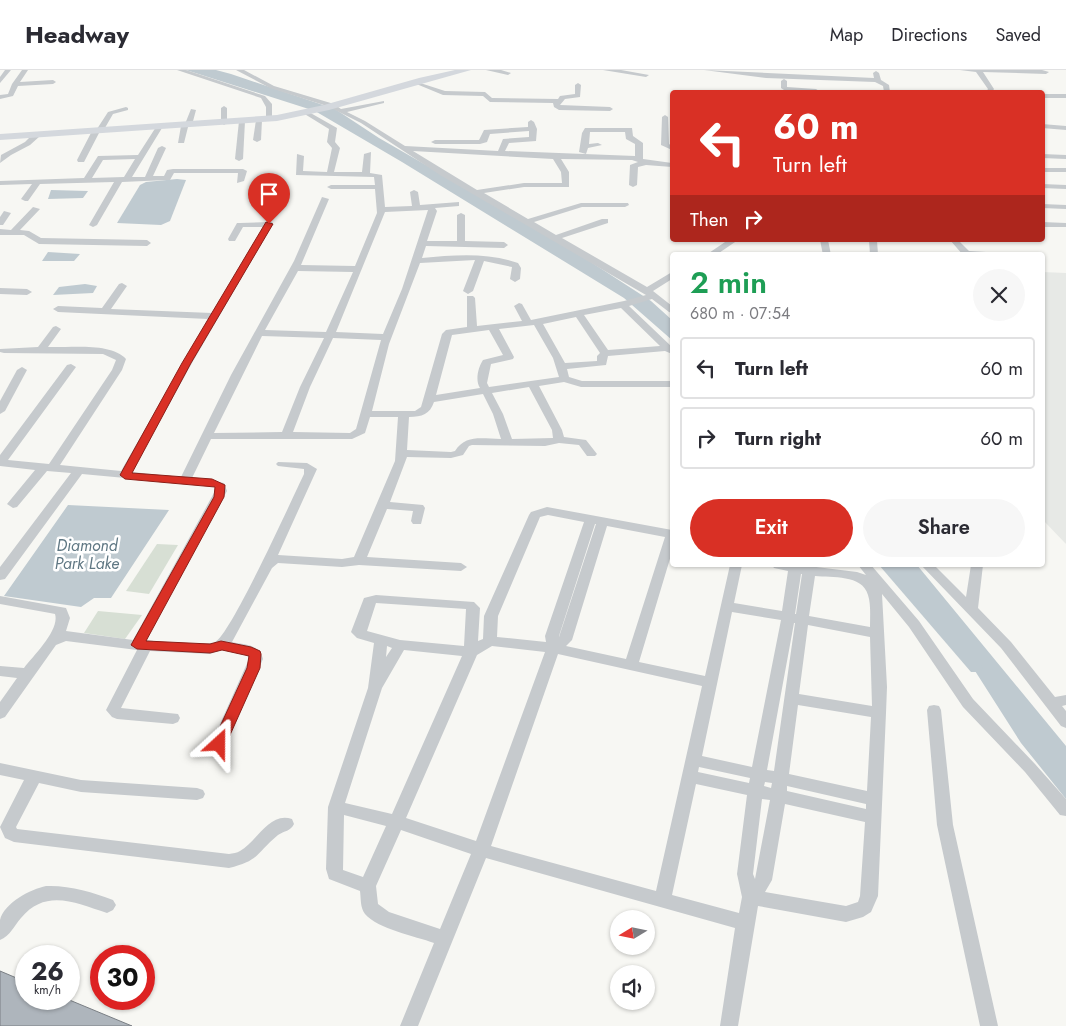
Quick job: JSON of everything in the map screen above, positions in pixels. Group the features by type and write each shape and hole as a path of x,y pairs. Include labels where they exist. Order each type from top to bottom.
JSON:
{"street":[{"path":"1,79 8,70"},
{"path":"0,97 10,95 25,70"},
{"path":"180,70 263,97 269,102 270,109 264,119 258,140"},
{"path":"239,70 256,77 272,88 332,108 363,122 402,148 670,309"},
{"path":"332,108 416,82 466,70"},
{"path":"489,70 508,73"},
{"path":"606,70 646,75"},
{"path":"707,70 766,76 813,74 878,80 886,85 887,90"},
{"path":"963,70 1046,72"},
{"path":"978,70 992,90"},
{"path":"870,71 876,73 878,80"},
{"path":"813,74 816,90"},
{"path":"784,81 786,89 801,90"},
{"path":"15,84 53,82"},
{"path":"416,82 427,88 438,89 442,93 485,94 488,99 492,100 561,101 562,97 578,96 578,85"},
{"path":"1045,96 1066,96"},
{"path":"557,101 556,106 559,108 610,109"},
{"path":"0,137 224,123 382,102"},
{"path":"81,160 110,113 126,108"},
{"path":"224,108 224,123"},
{"path":"181,141 193,110"},
{"path":"308,112 333,128 330,142 336,148 330,174"},
{"path":"665,117 664,145 670,147"},
{"path":"239,159 242,121"},
{"path":"402,148 483,141 487,132 532,126 534,139 506,141 503,152 498,153"},
{"path":"1045,126 1066,128"},
{"path":"92,225 158,128"},
{"path":"582,157 588,130 630,130 629,137 639,143 641,161"},
{"path":"430,146 433,135 448,134"},
{"path":"0,161 8,152 29,145 36,136"},
{"path":"585,146 598,145"},
{"path":"430,146 558,157 634,158 641,161 670,165"},
{"path":"146,179 150,177 162,148"},
{"path":"366,174 368,154"},
{"path":"286,435 328,336 341,312 381,210 378,175 299,173 300,156"},
{"path":"1045,156 1062,157 1066,170 1045,170"},
{"path":"87,180 101,158 139,157"},
{"path":"477,192 524,185 566,185 565,172 557,159 558,157"},
{"path":"632,185 634,165 641,161"},
{"path":"0,183 167,178 170,172 173,171 243,171 240,181"},
{"path":"25,199 38,181"},
{"path":"1045,186 1066,187"},
{"path":"331,187 379,187"},
{"path":"414,192 421,207"},
{"path":"184,480 208,436 244,361 295,268 318,219 325,199"},
{"path":"381,210 456,204"},
{"path":"527,222 581,204 625,205"},
{"path":"1045,206 1066,207"},
{"path":"208,436 352,436 361,430 388,337 433,211 432,208 421,207"},
{"path":"14,232 36,209"},
{"path":"0,224 7,213"},
{"path":"461,215 461,244"},
{"path":"555,238 605,221"},
{"path":"125,475 187,363 269,224 240,225 232,239"},
{"path":"1045,224 1066,225"},
{"path":"0,232 27,233 39,241 148,243"},
{"path":"715,252 731,242"},
{"path":"955,242 958,249 963,252"},
{"path":"422,243 504,245"},
{"path":"416,261 480,259 512,263 517,268 515,279"},
{"path":"472,329 469,294 480,259"},
{"path":"295,268 358,269"},
{"path":"366,414 417,414 426,409 447,334 454,331 494,328 532,322 624,304 649,295 670,277"},
{"path":"105,311 122,286"},
{"path":"0,291 27,292"},
{"path":"624,304 670,350"},
{"path":"519,306 532,322 560,366 564,379"},
{"path":"58,309 216,316"},
{"path":"578,313 604,353"},
{"path":"41,350 56,328"},
{"path":"494,328 509,357 488,362 485,365 482,383 488,391 498,414 507,442"},
{"path":"259,333 388,337"},
{"path":"4,350 104,351 114,354 121,359 117,370 48,468 14,504"},
{"path":"604,353 670,350"},
{"path":"560,366 601,364 604,353"},
{"path":"71,367 0,463 220,485 221,491 142,645 113,710 117,713 173,718"},
{"path":"0,411 22,370"},
{"path":"430,399 534,385 564,379 568,382 581,384 670,384"},
{"path":"534,385 559,440"},
{"path":"359,561 400,461 404,414"},
{"path":"401,453 451,455 459,453 465,444 482,441 545,443 559,440 582,442 591,454"},
{"path":"0,713 50,642 58,637 66,636 142,645 210,649 221,645 227,640 267,565 310,474 311,469 307,466 282,464"},
{"path":"0,576 79,471"},
{"path":"381,505 418,508 418,520"},
{"path":"490,641 491,616 535,516 547,511 670,534"},
{"path":"409,1026 481,850 553,648 565,640 597,519"},
{"path":"631,665 670,540"},
{"path":"267,565 276,559 342,563 359,561 460,567"},
{"path":"662,901 736,567"},
{"path":"751,897 846,914 857,912 865,907 869,896 880,687 875,594 866,581 857,576 788,567"},
{"path":"866,567 914,624 968,703 1030,768 1066,810"},
{"path":"929,567 1059,701 1066,722"},
{"path":"971,610 977,567"},
{"path":"729,1026 745,923 751,897 764,880 778,797 792,698 796,615 802,570"},
{"path":"444,938 384,918 370,908 368,886 471,652 473,608 469,605 376,599 369,601 358,632 362,635 400,645 471,652 490,641 553,648 710,682"},
{"path":"0,600 50,608 60,612 63,618 58,637"},
{"path":"727,603 877,629"},
{"path":"751,897 745,874 755,792 796,615"},
{"path":"368,886 340,878 335,874 336,807 375,688 381,640"},
{"path":"219,744 256,659 255,654 251,651 221,645"},
{"path":"375,688 400,645"},
{"path":"0,671 28,674"},
{"path":"792,698 879,713"},
{"path":"934,710 945,825 990,1026"},
{"path":"693,760 874,799"},
{"path":"0,769 80,786 197,794"},
{"path":"35,775 8,827 10,833 14,835 229,861 251,853 270,832 278,826 286,824"},
{"path":"689,776 873,817"},
{"path":"336,807 397,822 481,850 745,923"},
{"path":"0,932 27,900 36,895 47,893 62,894 107,905"}],"shaded area":[{"path":"1045,272 1066,273 1066,544 1045,522"},
{"path":"157,544 178,545 149,594 126,591"},
{"path":"98,611 142,615 125,639 84,633"}],"water":[{"path":"186,70 216,70 335,109 379,138 563,244 651,301 670,318 670,338 624,298 315,111"},
{"path":"186,180 170,221 161,225 117,223 140,185 146,182"},
{"path":"51,190 88,191 83,198 48,199"},
{"path":"48,252 80,254 74,261 42,261"},
{"path":"85,284 97,286 93,293 53,295 59,287"},
{"name":"Diamond Park Lake","path":"68,505 169,510 111,598 94,598 81,607 4,596"},
{"path":"891,567 919,567 1066,746 1066,799 1021,743 954,638"}],"building":[{"path":"0,971 15,977 15,1010 80,1010 80,1004 132,1026 0,1026"}],"waterway":[{"path":"887,567 976,668"}],"route":[{"path":"219,744 254,668 255,654 251,651 221,645 210,649 137,645 219,497 220,485 125,475 187,363 269,224"}]}
